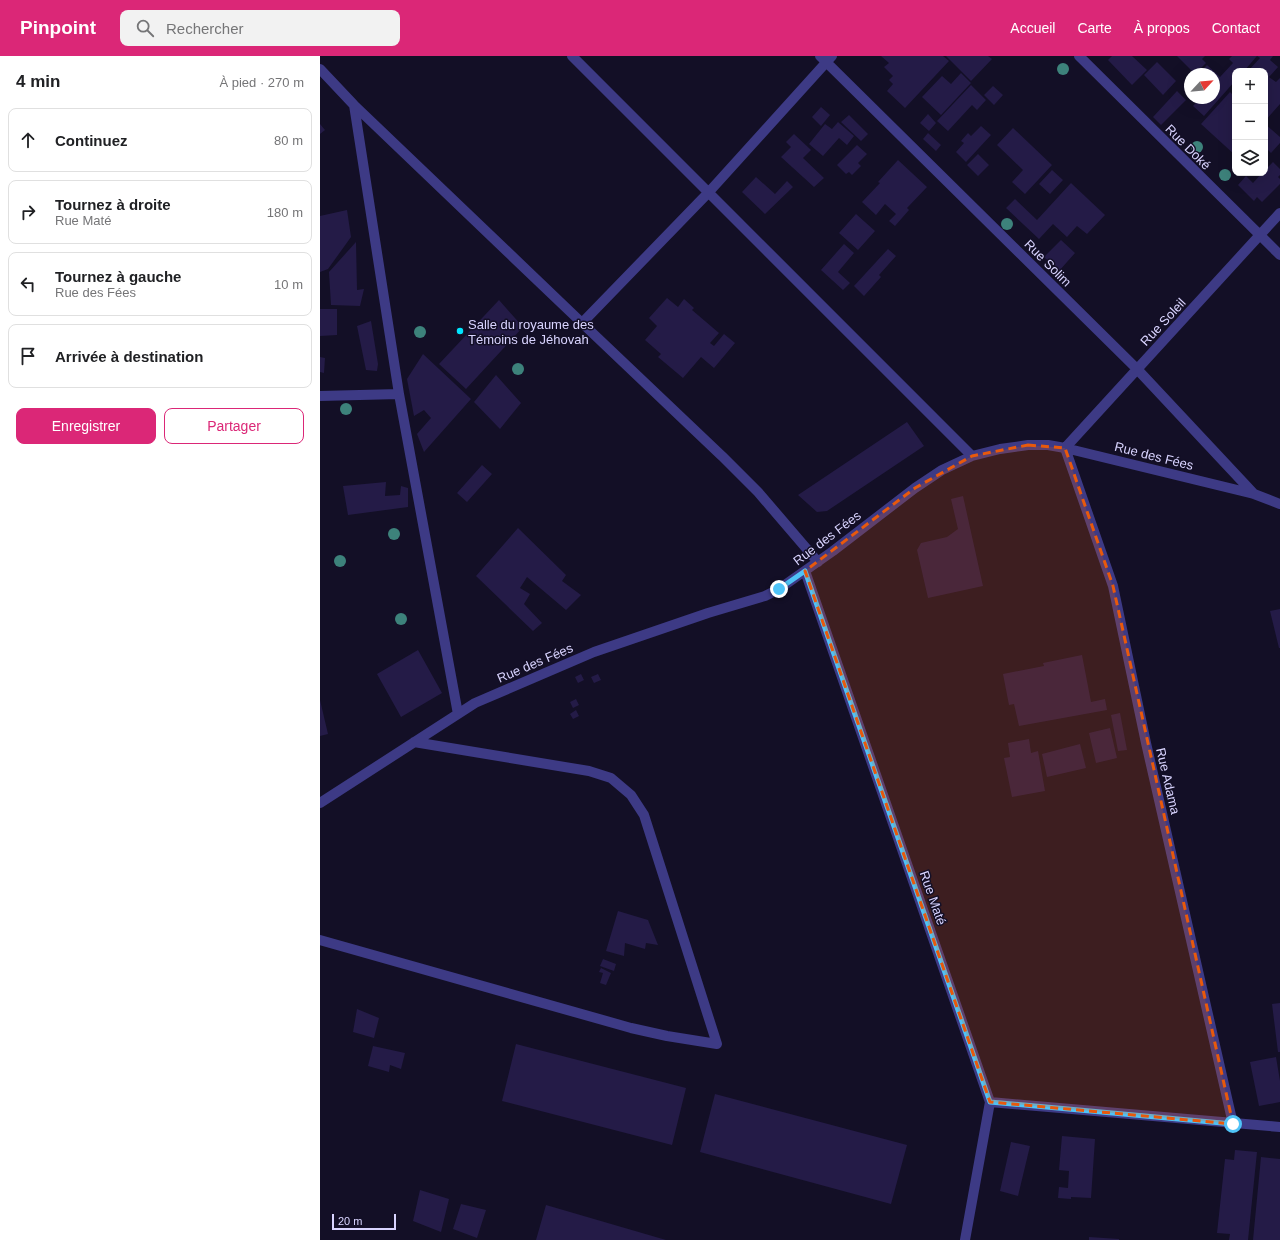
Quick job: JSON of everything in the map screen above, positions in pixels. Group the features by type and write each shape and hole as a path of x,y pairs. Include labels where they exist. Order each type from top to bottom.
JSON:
{"street":[{"path":"572,56 972,456"},
{"name":"Rue Doké","path":"1078,56 1280,256"},
{"path":"582,324 708,193 826,58"},
{"name":"Rue Solim","path":"826,58 1137,369 1254,494"},
{"path":"320,69 354,105 722,456 753,487 818,562"},
{"path":"354,105 399,394 458,714"},
{"name":"Rue Soleil","path":"1065,448 1280,213"},
{"path":"320,396 399,394"},
{"name":"Rue des Fées","path":"320,803 475,703 594,652 708,613 765,596 779,589 818,562 915,488 942,470 972,456 1000,449 1028,445 1048,445 1254,494 1280,504"},
{"name":"Rue Adama","path":"1065,448 1113,586 1146,743 1233,1124"},
{"name":"Rue Maté","path":"805,571 990,1102 966,1240"},
{"path":"320,940 631,1028 667,1036 717,1044 644,815 631,795 611,778 590,771 414,742"},
{"path":"990,1102 1280,1127"}],"highlighted area":[{"path":"1028,445 1065,448 1113,586 1233,1124 990,1102 805,571 915,488 972,456"}],"building":[{"path":"881,56 943,56 949,61 905,108 887,91 893,84 889,80 893,76 884,67 889,63"},
{"path":"946,56 988,56 992,59 971,81"},
{"path":"1112,56 1132,56 1147,70 1132,85 1108,60"},
{"path":"1177,56 1205,56 1202,59 1206,63 1201,68 1189,68"},
{"path":"1232,56 1257,56 1247,68 1232,68 1232,84 1220,98 1220,77 1233,63 1229,59"},
{"path":"1257,56 1273,56 1270,60 1278,67 1269,77 1276,82 1280,78 1280,104 1268,118 1268,68 1251,68 1260,58"},
{"path":"1157,62 1176,81 1163,95 1144,75"},
{"path":"961,73 971,83 941,115 922,97 942,76 951,84"},
{"path":"971,85 986,100 977,110 972,105 948,131 937,121"},
{"path":"993,86 1003,95 994,105 984,95"},
{"path":"1177,91 1184,98 1184,102 1161,125 1153,117"},
{"path":"1230,92 1232,94 1232,152 1201,124"},
{"path":"1195,104 1215,104 1204,116 1193,106"},
{"path":"821,107 830,115 821,126 812,117"},
{"path":"928,114 936,123 929,131 920,123"},
{"path":"849,115 868,134 861,141 841,122"},
{"path":"838,122 854,136 847,145 839,138 823,156 809,144 825,124 832,129"},
{"path":"320,124 325,130 320,134"},
{"path":"981,126 991,135 966,162 956,152 964,143 961,141 968,133 971,136"},
{"path":"1268,127 1280,137 1280,143 1271,153 1268,150"},
{"path":"1013,128 1052,165 1025,194 1012,182 1023,170 997,145"},
{"path":"928,133 941,145 936,151 923,139"},
{"path":"794,134 811,150 803,158 824,178 814,187 781,157 791,147 786,142"},
{"path":"857,145 867,154 858,163 861,166 852,175 849,172 846,174 837,165"},
{"path":"978,154 989,165 978,176 967,165"},
{"path":"898,160 927,187 907,208 909,210 895,226 889,221 896,214 885,204 876,215 862,202 880,183 878,182"},
{"path":"1273,162 1280,169 1280,175 1278,177 1280,179 1280,184 1262,202 1257,197 1254,201 1238,185 1246,176 1253,183 1259,176 1268,176 1268,167"},
{"path":"1052,170 1063,180 1050,194 1039,184"},
{"path":"756,177 775,194 787,181 793,187 765,214 742,192"},
{"path":"1071,183 1105,215 1087,234 1077,226 1067,237 1053,224 1039,239 1006,208 1015,199 1037,220"},
{"path":"347,210 351,237 328,269 320,272 320,216"},
{"path":"856,214 875,231 858,250 839,233"},
{"path":"1061,240 1075,253 1059,271 1044,257"},
{"path":"356,242 357,290 364,289 360,306 331,305 329,272"},
{"path":"844,244 854,253 838,272 850,283 843,290 821,270"},
{"path":"888,249 896,256 879,275 881,277 864,296 854,286"},
{"path":"667,298 678,307 684,299 694,308 692,310 719,333 710,343 714,346 724,334 735,343 714,368 701,357 683,378 658,357 661,354 645,340 657,326 649,318"},
{"path":"499,300 523,327 466,389 439,364"},
{"path":"320,309 337,309 337,335 320,336"},
{"path":"371,321 378,364 377,371 366,370 357,326"},
{"path":"423,354 471,399 424,452 417,434 431,418 424,410 414,416 407,379"},
{"path":"320,357 325,358 324,373 320,372"},
{"path":"496,375 521,403 500,429 474,402"},
{"path":"907,422 924,446 827,511 817,512 798,495"},
{"path":"482,465 492,474 467,502 457,493"},
{"path":"386,482 385,496 400,495 401,486 408,488 408,507 348,515 343,486"},
{"path":"963,496 983,586 928,598 917,550 921,543 947,537 958,529 951,499"},
{"path":"518,528 566,575 562,581 581,595 566,610 527,577 520,588 530,594 524,604 542,623 533,631 476,576"},
{"path":"1280,609 1280,648 1279,648 1270,611"},
{"path":"418,650 442,693 401,717 377,674"},
{"path":"1082,655 1091,702 1105,699 1107,710 1019,726 1014,704 1009,705 1003,674 1044,666 1043,663"},
{"path":"581,674 584,680 578,683 575,677"},
{"path":"598,674 601,680 594,683 591,677"},
{"path":"576,699 579,705 573,708 570,702"},
{"path":"320,700 328,734 320,736"},
{"path":"576,710 579,716 573,719 570,714"},
{"path":"1120,713 1127,750 1118,751 1111,715"},
{"path":"1110,728 1117,758 1096,763 1089,733"},
{"path":"1029,739 1031,753 1038,751 1045,791 1012,797 1004,758 1010,757 1008,743"},
{"path":"1080,744 1086,768 1047,777 1042,754"},
{"path":"618,911 648,920 658,945 646,943 645,949 625,943 624,956 606,951"},
{"path":"603,959 616,964 614,971 600,966"},
{"path":"601,968 611,973 606,985 600,983 603,973 599,972"},
{"path":"1280,1003 1280,1052 1278,1052 1272,1004"},
{"path":"357,1009 379,1018 374,1038 353,1032"},
{"path":"516,1044 686,1088 672,1145 502,1101"},
{"path":"373,1046 405,1053 401,1069 390,1065 389,1072 368,1066"},
{"path":"1276,1057 1280,1081 1280,1102 1259,1106 1250,1062"},
{"path":"715,1094 907,1145 891,1204 700,1152"},
{"path":"1062,1136 1095,1139 1091,1198 1058,1198 1059,1187 1068,1188 1069,1171 1059,1170"},
{"path":"1011,1142 1030,1146 1018,1196 1000,1191"},
{"path":"1235,1150 1257,1152 1248,1240 1229,1240 1230,1234 1217,1233 1225,1159 1234,1160"},
{"path":"1261,1157 1280,1159 1280,1240 1253,1240"},
{"path":"420,1190 449,1199 441,1232 413,1221"},
{"path":"461,1204 486,1210 477,1238 453,1229"},
{"path":"546,1205 666,1240 536,1240"},
{"path":"1089,1237 1119,1239 1119,1240 1089,1240"}],"place":[{"name":"Salle du royaume des Témoins de Jéhovah","path":"460,331"}],"route":[{"path":"779,589 805,571 990,1102 1233,1124"}]}
